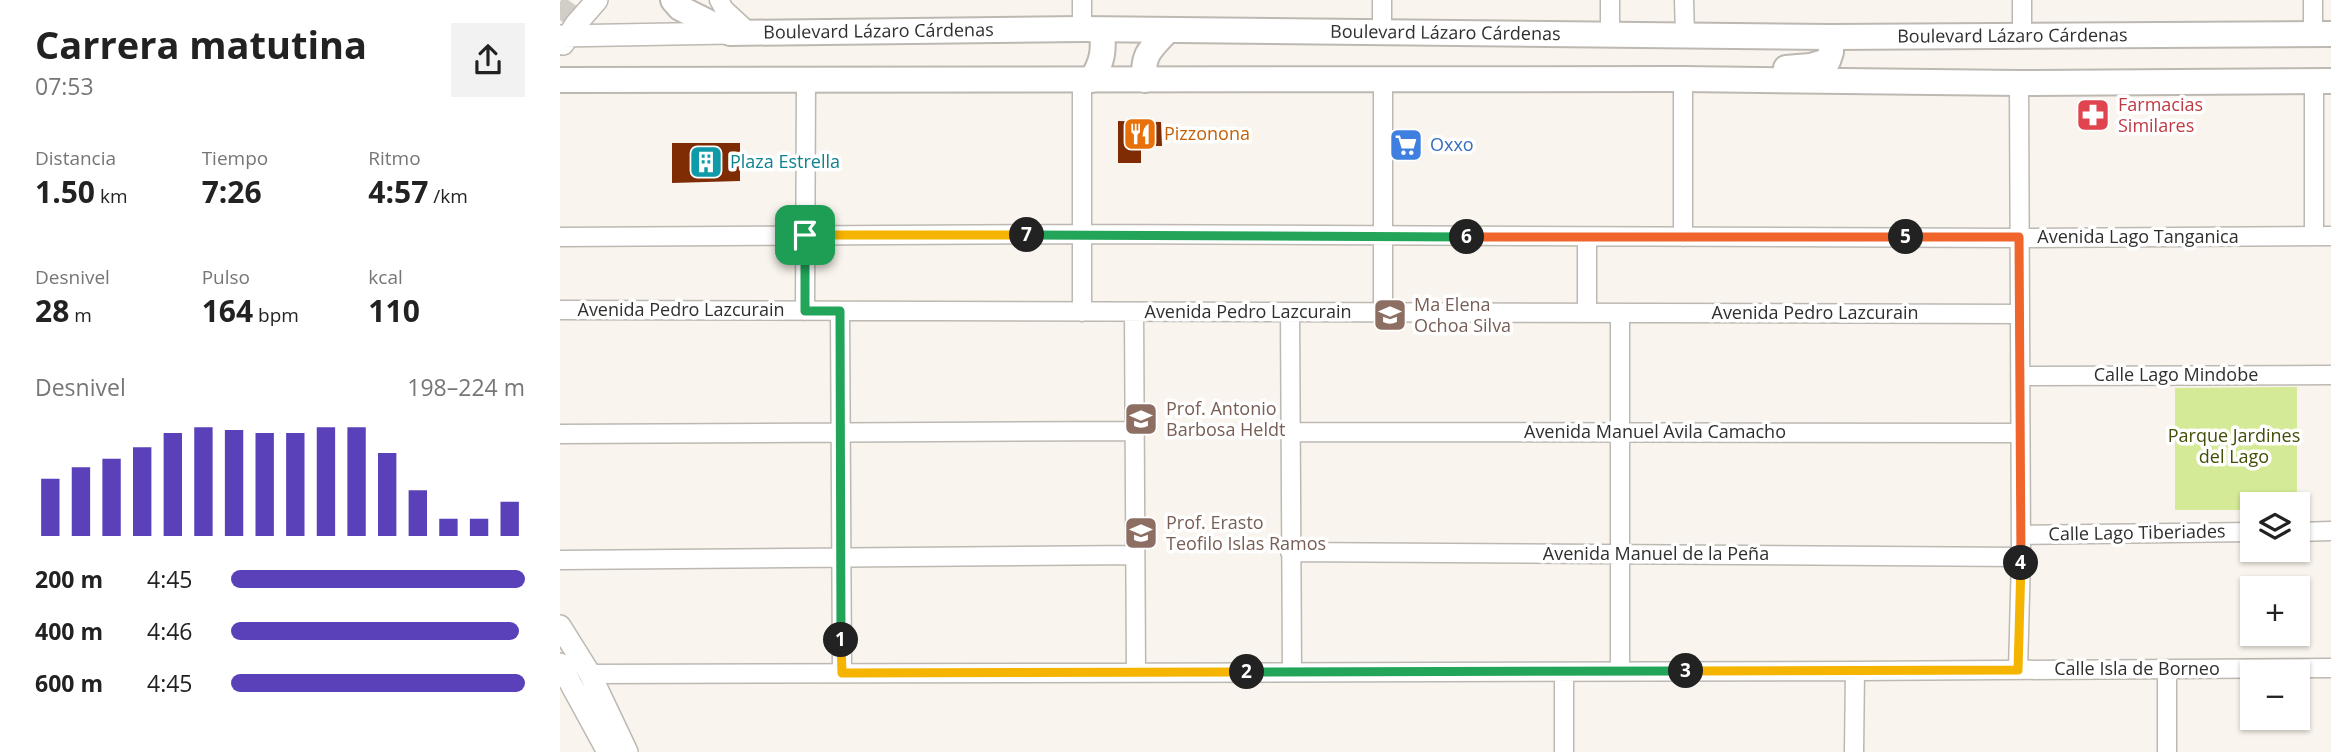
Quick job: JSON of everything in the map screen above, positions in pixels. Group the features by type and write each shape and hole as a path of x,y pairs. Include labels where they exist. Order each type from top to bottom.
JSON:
{"highway":[{"path":"673,0 680,8 740,33"},
{"path":"1087,80 1103,57 1092,29"},
{"name":"Boulevard Lázaro Cárdenas","path":"740,33 1092,29 1831,37 2322,34"},
{"path":"1145,80 1145,58 1168,30"},
{"path":"1717,79 1737,72 1824,62 1830,57 1831,37"},
{"path":"560,79 1717,79 2019,83 2323,81"}],"main road":[{"path":"562,40 597,0"},
{"name":"Boulevard Lázaro Cárdenas","path":"562,40 740,33"},
{"path":"560,626 590,674 627,752"},
{"path":"560,664 608,752"}],"street":[{"path":"719,0 740,33"},
{"path":"1082,0 1092,29"},
{"path":"1382,0 1382,31"},
{"path":"1610,0 1610,33"},
{"path":"1684,0 1685,34"},
{"path":"2022,0 2022,36"},
{"path":"2313,0 2322,34"},
{"path":"805,311 806,79"},
{"path":"1383,79 1383,312"},
{"path":"1683,79 1684,237"},
{"path":"1082,312 1087,80"},
{"path":"2323,81 2323,236"},
{"path":"2018,670 2021,556 2019,83"},
{"name":"Avenida Lago Tanganica","path":"560,237 1082,234 1382,237 2323,236"},
{"path":"1587,237 1587,313"},
{"name":"Avenida Pedro Lazcurain","path":"560,310 2020,313"},
{"path":"840,311 842,673"},
{"path":"1134,312 1136,672"},
{"path":"1290,313 1292,672"},
{"path":"1620,313 1620,671"},
{"name":"Calle Lago Mindobe","path":"2020,376 2331,374"},
{"path":"560,433 1135,431"},
{"name":"Avenida Manuel Avila Camacho","path":"1290,432 2020,433"},
{"path":"2310,532 2331,531"},
{"name":"Calle Lago Tiberiades","path":"2021,535 2240,532"},
{"name":"Avenida Manuel de la Peña","path":"1290,552 2021,556"},
{"path":"560,560 1135,555"},
{"path":"2167,668 2167,752"},
{"name":"Calle Isla de Borneo","path":"590,674 2331,668"},
{"path":"1853,752 1855,671"},
{"path":"1564,672 1564,752"}],"green space":[{"name":"Parque Jardines del Lago","path":"2297,387 2297,492 2240,492 2240,510 2175,510 2175,388"}],"building":[{"name":"Pizzonona","path":"1118,121 1161,122 1162,146 1141,146 1141,163 1118,163"},
{"name":"Oxxo","path":"1394,131 1418,131 1418,161 1395,161"},
{"name":"Plaza Estrella","path":"672,143 740,143 740,181 672,183"}],"tunnel":[{"path":"560,20 574,0"}],"place":[{"name":"Farmacias Similares","path":"2093,115"},
{"name":"Pizzonona","path":"1140,134"},
{"name":"Oxxo","path":"1406,145"},
{"name":"Plaza Estrella","path":"706,162"},
{"name":"Ma Elena Ochoa Silva","path":"1390,315"},
{"name":"Prof. Antonio Barbosa Heldt","path":"1141,419"},
{"name":"Prof. Erasto Teofilo Islas Ramos","path":"1141,533"}],"route":[{"path":"805,235 2019,237 2021,556 2018,670 842,673 840,311 805,311 805,235"}]}
